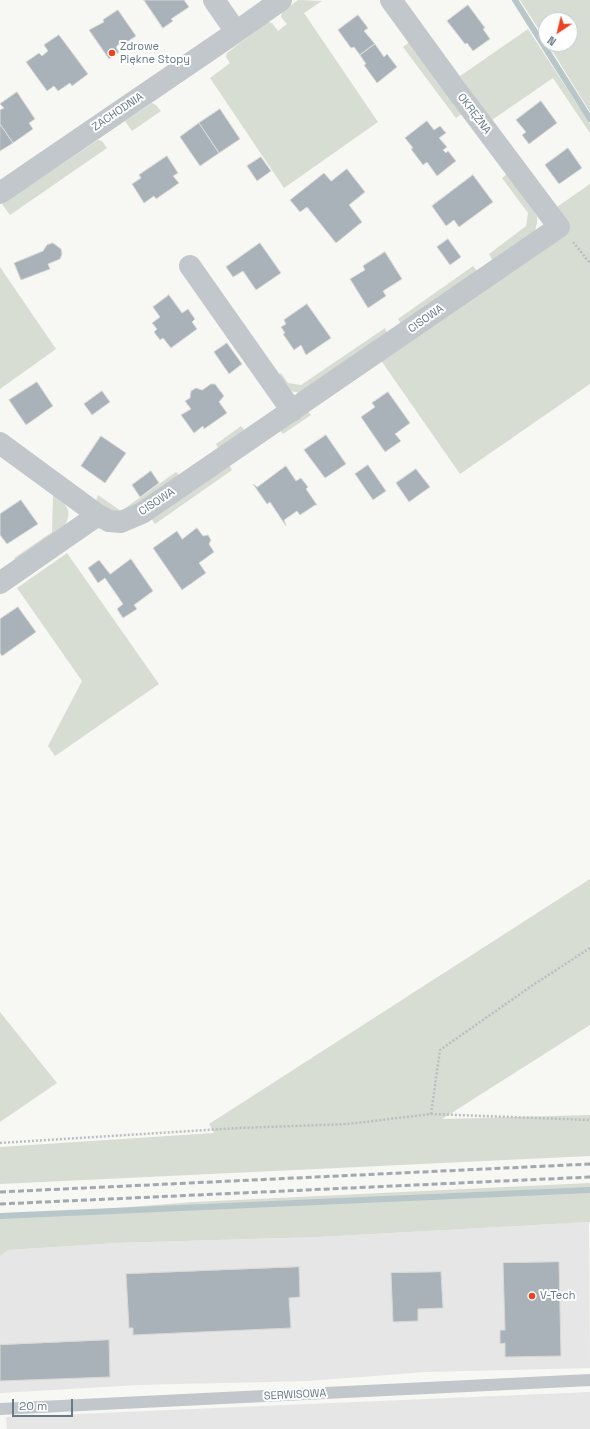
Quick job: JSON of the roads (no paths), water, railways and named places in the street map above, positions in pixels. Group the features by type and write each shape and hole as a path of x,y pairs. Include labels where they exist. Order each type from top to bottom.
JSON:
{"street":[{"path":"214,0 236,32"},
{"name":"ZACHODNIA","path":"0,193 281,0"},
{"name":"OKRĘŻNA","path":"391,0 559,227"},
{"name":"CISOWA","path":"0,443 98,515 109,522 121,522 142,513 559,227"},
{"path":"190,266 292,411"},
{"path":"0,583 98,515"}],"lane":[{"name":"SERWISOWA","path":"0,1409 590,1380"}],"waterway":[{"path":"515,0 590,119"},
{"path":"0,1216 590,1190"}],"railway":[{"path":"0,1192 590,1164"},
{"path":"0,1204 590,1177"}],"place":[{"name":"Zdrowe Piękne Stopy","path":"112,53"},
{"name":"V-Tech","path":"532,1296"}]}
